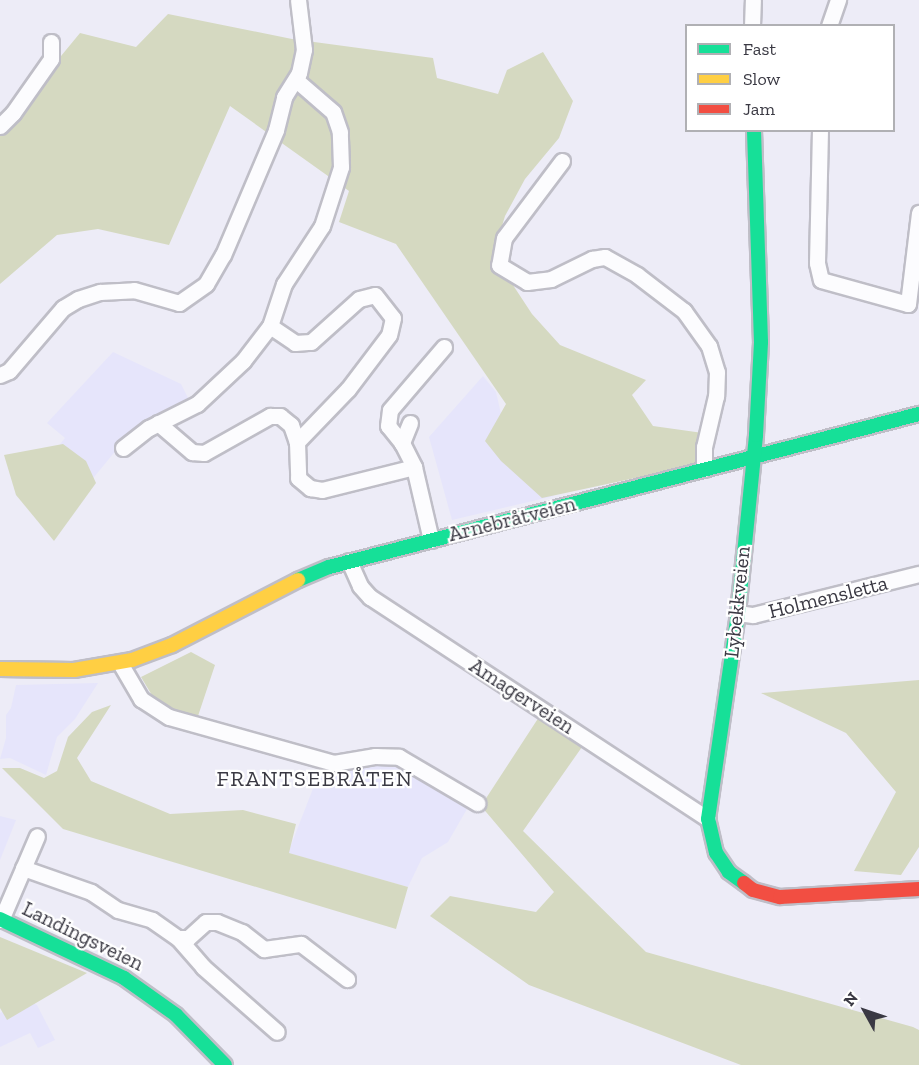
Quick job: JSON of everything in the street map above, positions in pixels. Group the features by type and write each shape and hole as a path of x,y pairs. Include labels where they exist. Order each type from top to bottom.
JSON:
{"street":[{"path":"0,375 9,371 63,308 78,299 100,292 134,290 179,303 206,284 223,255 276,130 284,97 296,80 304,50 297,0"},
{"path":"752,24 753,0"},
{"path":"830,24 838,0"},
{"path":"0,126 14,113 51,59 51,42"},
{"path":"123,448 158,423 197,404 219,386 270,326 284,284 322,226 341,167 340,132 333,112 296,80"},
{"name":"Lybekkveien","path":"754,132 761,342 738,613 708,819 716,853 729,872 753,890 780,897 919,889"},
{"path":"820,132 817,263 821,280 908,304 919,213"},
{"path":"562,161 504,238 499,266 527,282 551,279 592,259 605,257 638,274 684,311 709,346 717,372 716,396 704,447 704,469"},
{"path":"270,326 295,343 311,342 359,299 375,296 393,318 389,335 348,389 297,442"},
{"path":"431,540 414,466 402,443 387,426 390,410 444,347"},
{"name":"Arnebråtveien","path":"0,669 55,671 120,663 165,648 285,585 349,561 919,414"},
{"path":"158,423 192,452 204,453 270,416 280,416 291,425 297,442 298,478 310,488 322,490 414,466"},
{"path":"402,443 410,423"},
{"name":"Amagerveien","path":"349,561 360,586 370,597 708,819"},
{"name":"Holmensletta","path":"738,613 753,615 919,574"},
{"path":"120,663 141,699 169,717 334,763 375,756 399,757 477,803"},
{"path":"1,919 37,836"},
{"path":"23,868 91,891 118,910 141,914 178,938 204,967 277,1032"},
{"name":"Landingsveien","path":"1,919 124,978 176,1015 225,1065"},
{"path":"178,938 188,938 206,922 217,922 242,932 264,949 301,944 347,978"}],"shaded area":[{"path":"113,352 181,384 189,400 135,427 77,498 57,448 65,438 47,423"},
{"path":"483,376 496,392 508,444 554,496 452,520 429,437"},
{"path":"98,683 75,719 57,737 46,775 10,758 0,759 6,738 6,715 11,708 16,685"},
{"path":"390,761 467,809 448,842 422,858 408,887 288,853 319,773"},
{"path":"0,816 16,820 0,860"},
{"path":"25,1000 37,1005 55,1040 38,1048 30,1033 0,1047 0,1013"}],"green space":[{"path":"168,14 292,39 433,58 437,78 498,94 507,70 543,52 573,101 559,138 525,179 505,216 498,239 503,270 532,314 560,345 646,380 632,395 653,426 710,434 710,462 542,498 501,461 485,441 506,404 396,244 339,222 349,191 230,106 169,245 98,229 57,235 0,284 0,130 80,33 136,47"},
{"path":"63,444 86,461 96,483 54,541 16,495 4,455"},
{"path":"191,652 215,665 198,716 167,707 153,697 141,677"},
{"path":"919,680 919,847 901,875 854,871 896,792 846,733 761,693"},
{"path":"111,705 77,758 91,781 170,814 243,810 296,824 289,853 408,887 396,929 63,829 2,768 20,768 44,778 57,771 68,737 92,712"},
{"path":"539,717 582,747 523,831 646,952 913,1027 919,1030 919,1065 741,1065 529,985 430,916 450,896 536,912 554,892 481,806"},
{"path":"0,937 87,973 7,1020 0,1008"}],"traffic: fast":[{"path":"744,883 729,872 716,853 708,819 738,613 756,435 761,342 754,132"},
{"path":"298,580 329,567 919,414"},
{"path":"0,919 124,978 176,1015 225,1065"}],"traffic: slow":[{"path":"0,669 74,670 132,660 172,645 298,580"}],"traffic: jam":[{"path":"744,883 753,890 780,897 919,889"}],"district":[{"name":"FRANTSEBRÅTEN","path":"315,779"}]}
